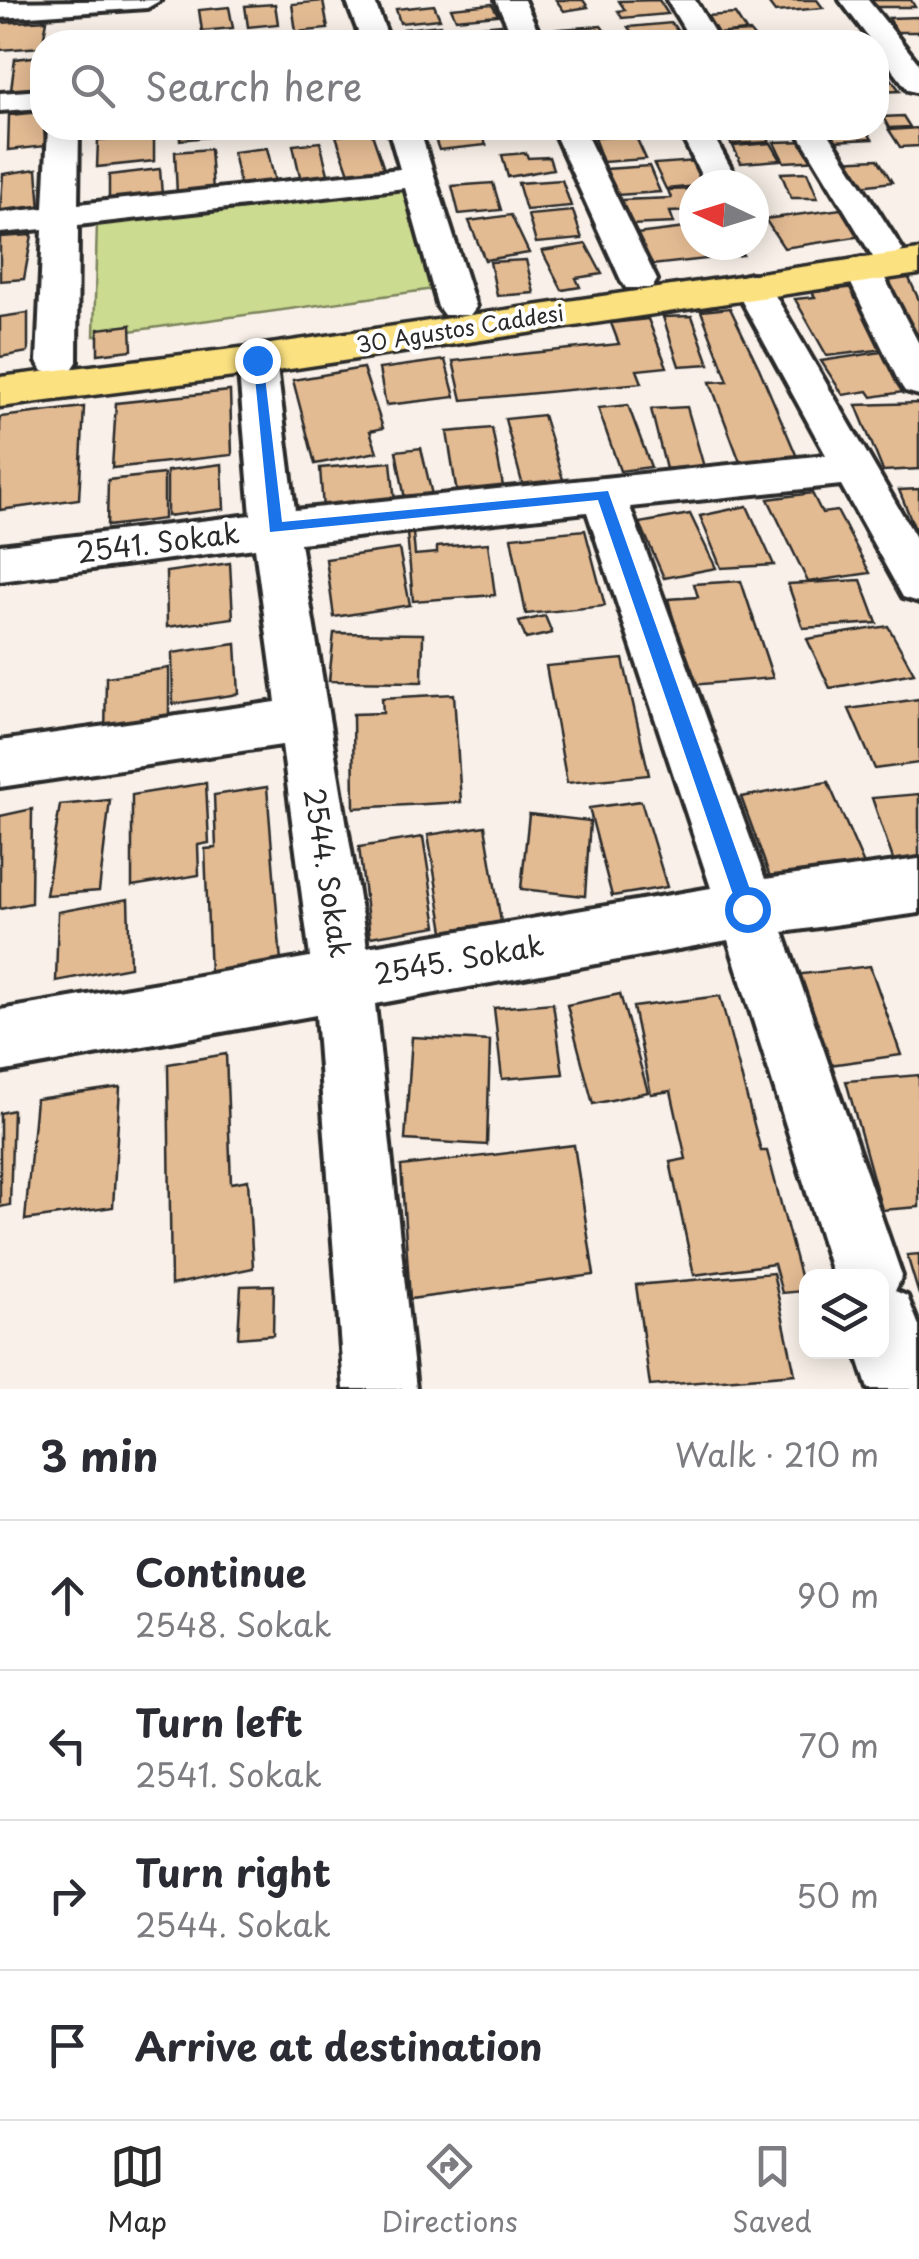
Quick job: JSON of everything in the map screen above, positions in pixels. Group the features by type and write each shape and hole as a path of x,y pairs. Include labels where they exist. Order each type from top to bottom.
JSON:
{"main road":[{"name":"30 Agustos Caddesi","path":"0,368 755,264 896,257"},
{"name":"30 Agustos Caddesi","path":"0,392 257,360 755,264"}],"street":[{"path":"15,6 146,0"},
{"path":"360,0 371,30"},
{"path":"510,0 523,30"},
{"path":"681,0 699,30"},
{"path":"854,0 878,30"},
{"path":"67,30 69,6"},
{"path":"0,102 30,100"},
{"path":"57,362 62,140"},
{"path":"408,140 457,307"},
{"path":"573,140 639,280"},
{"path":"700,140 715,170"},
{"path":"818,140 896,257 919,382"},
{"path":"0,223 419,177"},
{"path":"755,264 854,468 919,584"},
{"name":"2544. Sokak","path":"257,360 276,528 343,981 380,1389"},
{"name":"2541. Sokak","path":"0,563 276,528 854,468"},
{"path":"603,494 747,909 865,1269"},
{"path":"0,764 304,720"},
{"name":"2545. Sokak","path":"0,1041 747,909 919,886"},
{"path":"889,1343 904,1389"}],"green space":[{"path":"403,188 434,289 94,336 97,222"}],"building":[{"path":"556,0 583,0 588,7 564,11"},
{"path":"659,0 668,14 622,18 618,11 625,10 619,1"},
{"path":"766,0 817,0 823,8 775,12"},
{"path":"868,0 911,0 915,7 878,7"},
{"path":"323,1 328,29 296,30 292,4"},
{"path":"275,4 278,24 248,27 245,6"},
{"path":"492,4 498,15 456,19 451,8"},
{"path":"434,5 440,19 400,23 396,9"},
{"path":"229,7 233,28 202,30 199,10"},
{"path":"735,14 745,30 714,30 705,16"},
{"path":"919,17 919,32 897,32 889,18"},
{"path":"47,20 45,30 30,30 30,48 0,50 0,23"},
{"path":"672,23 677,30 630,30 628,27"},
{"path":"501,24 504,30 461,30"},
{"path":"440,25 442,30 403,30"},
{"path":"601,26 604,30 548,30"},
{"path":"30,57 30,89 11,90 15,59"},
{"path":"889,77 890,77 900,91 889,91"},
{"path":"30,113 30,140 45,140 46,146 8,150 9,115"},
{"path":"903,116 910,127 889,128 889,117"},
{"path":"918,128 919,146 900,147 889,130"},
{"path":"98,140 154,140 154,161 97,167"},
{"path":"337,140 374,140 384,169 349,173"},
{"path":"435,140 484,140 486,145 439,150"},
{"path":"595,140 637,140 646,159 603,162"},
{"path":"729,140 770,142 731,144"},
{"path":"810,141 821,160 784,162 774,142"},
{"path":"320,142 329,178 301,181 293,145"},
{"path":"771,143 781,160 741,163 733,146"},
{"path":"267,148 275,182 240,186 233,152"},
{"path":"210,149 213,191 177,195 175,152"},
{"path":"526,153 528,158 549,157 553,169 508,177 502,155"},
{"path":"878,159 892,182 853,187 838,161"},
{"path":"696,161 700,170 679,170 679,188 666,189 654,164"},
{"path":"649,166 660,192 617,195 606,169"},
{"path":"37,169 40,211 0,216 3,174"},
{"path":"160,169 162,195 109,200 109,175"},
{"path":"807,172 818,198 791,198 781,173"},
{"path":"562,180 571,206 526,210 518,183"},
{"path":"493,183 501,210 459,214 452,186"},
{"path":"668,190 679,190 679,212 670,212 674,223 629,225 622,200 671,198"},
{"path":"841,209 862,236 784,248 769,225 769,218"},
{"path":"573,211 582,239 536,243 528,215"},
{"path":"511,215 529,253 485,260 469,221"},
{"path":"679,229 679,260 698,260 652,265 636,234"},
{"path":"32,235 24,279 0,281 0,237"},
{"path":"586,244 602,274 576,278 580,287 562,290 542,251"},
{"path":"526,260 534,293 497,296 490,262"},
{"path":"907,274 919,300 919,347 886,275"},
{"path":"856,287 894,348 827,356 795,299 815,297 812,292"},
{"path":"730,308 797,457 740,462 710,382 728,381 701,311"},
{"path":"28,313 28,352 0,357 0,317"},
{"path":"692,316 709,364 679,366 663,317"},
{"path":"648,319 667,367 637,370 642,383 462,400 453,361 619,344 611,323"},
{"path":"131,325 132,350 98,354 98,329"},
{"path":"888,351 915,390 872,397 868,391 843,395 821,361"},
{"path":"445,360 455,397 386,405 379,369"},
{"path":"363,368 383,428 370,431 377,452 315,464 293,380"},
{"path":"230,391 232,455 112,468 116,403"},
{"path":"919,403 919,469 883,471 856,405"},
{"path":"628,405 651,467 620,471 598,408"},
{"path":"84,407 79,499 0,510 0,417"},
{"path":"687,407 704,467 666,469 651,409"},
{"path":"543,415 566,489 525,494 505,419"},
{"path":"492,428 506,502 459,506 447,432"},
{"path":"421,448 432,495 405,499 396,451"},
{"path":"391,462 395,503 323,509 320,468"},
{"path":"222,464 224,509 167,516 167,471"},
{"path":"164,474 164,519 107,526 108,480"},
{"path":"919,489 919,539 899,490"},
{"path":"812,493 822,513 837,511 870,573 808,582 768,499"},
{"path":"747,506 774,565 721,568 700,516"},
{"path":"690,514 716,568 664,578 640,523"},
{"path":"585,530 605,606 526,614 511,537"},
{"path":"407,533 413,533 415,555 437,553 437,547 488,543 495,595 413,601"},
{"path":"399,549 410,605 334,617 326,559"},
{"path":"230,563 233,618 167,627 166,572"},
{"path":"861,580 877,623 803,628 788,584"},
{"path":"741,581 773,678 691,685 668,599 698,597 694,584"},
{"path":"545,616 552,633 526,639 519,622"},
{"path":"888,626 914,673 830,688 807,639"},
{"path":"334,633 423,634 422,682 329,681"},
{"path":"236,644 239,694 173,704 172,653"},
{"path":"623,659 649,775 567,783 546,666"},
{"path":"169,668 169,728 105,738 106,677"},
{"path":"454,694 461,802 354,808 353,714 383,713 382,698"},
{"path":"919,699 919,763 875,769 849,709"},
{"path":"828,782 866,869 773,885 741,797"},
{"path":"206,783 209,843 198,845 199,875 132,886 132,795"},
{"path":"267,787 281,962 210,975 205,849 216,848 214,795"},
{"path":"919,794 919,866 896,868 872,798"},
{"path":"110,800 99,891 46,895 60,805"},
{"path":"641,801 667,887 612,896 589,808"},
{"path":"32,809 31,903 0,909 0,816"},
{"path":"529,814 590,821 585,896 521,889"},
{"path":"485,826 501,922 444,931 428,835"},
{"path":"423,837 437,926 370,937 359,847"},
{"path":"128,899 130,967 56,981 58,912"},
{"path":"870,966 901,1055 822,1066 794,975"},
{"path":"620,994 648,1092 593,1104 567,1005"},
{"path":"720,996 761,1151 767,1151 799,1272 799,1291 782,1293 774,1264 694,1275 670,1162 686,1159 671,1091 651,1094 633,1007"},
{"path":"553,1003 563,1074 502,1079 494,1008"},
{"path":"412,1037 490,1041 487,1145 405,1140"},
{"path":"226,1054 231,1183 248,1180 253,1268 171,1285 168,1064"},
{"path":"919,1075 919,1207 882,1210 846,1081"},
{"path":"120,1087 113,1207 25,1220 36,1099"},
{"path":"13,1110 10,1205 0,1207 0,1113"},
{"path":"574,1145 594,1275 410,1299 401,1166"},
{"path":"919,1254 919,1295 907,1255"},
{"path":"773,1273 795,1374 650,1386 636,1285"},
{"path":"274,1285 273,1335 238,1338 241,1286"}],"route":[{"path":"257,360 276,528 603,494 747,909"}]}
